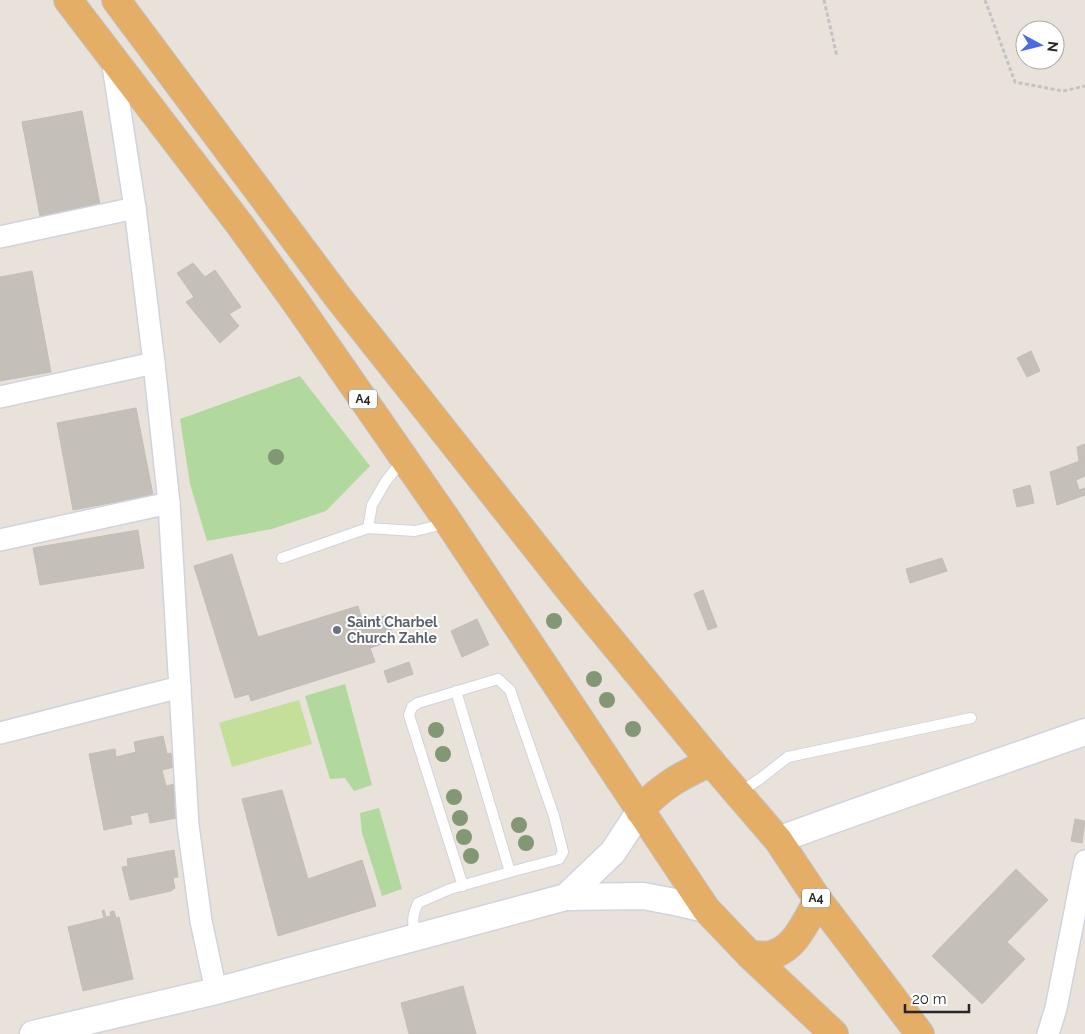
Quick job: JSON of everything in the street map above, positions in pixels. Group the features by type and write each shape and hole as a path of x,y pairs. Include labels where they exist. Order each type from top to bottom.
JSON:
{"highway":[{"name":"A4","path":"68,0 240,225 295,301 449,523 706,909 750,955 834,1034"},
{"name":"A4","path":"116,0 343,304 566,585 711,762 778,840 818,900 920,1034"},
{"path":"640,811 646,803 667,785 711,762"},
{"path":"750,955 769,956 779,953 789,946 818,900"}],"street":[{"path":"112,58 135,208 169,503 188,825 201,921 216,991"},
{"path":"0,237 135,208"},
{"path":"0,396 154,363"},
{"path":"0,540 169,503"},
{"path":"0,733 180,687"},
{"path":"778,840 864,808 1085,732"},
{"path":"566,897 614,852 640,811"},
{"path":"1048,1034 1056,1008 1085,861"},
{"path":"33,1034 216,991 566,897 643,896 706,909"}],"lane":[{"path":"368,528 372,505 386,481 404,459"},
{"path":"282,558 368,528 415,531 449,523"},
{"path":"416,938 412,924 418,903 450,889 463,886 559,859 562,856 563,852 554,816 510,690 498,679 418,703 412,707 408,715 463,886"},
{"path":"456,691 510,872"},
{"path":"738,793 788,757 971,718"}],"path":[{"path":"824,0 837,56"},
{"path":"985,0 1015,82 1063,91 1085,86"}],"green space":[{"path":"300,376 370,466 326,511 272,529 207,541 190,484 180,419"},
{"path":"345,684 372,785 354,791 345,778 330,779 305,696"},
{"path":"299,700 312,744 232,767 219,723"},
{"path":"379,808 402,889 382,896 362,833 360,813"}],"building":[{"path":"82,111 101,210 41,221 22,122"},
{"path":"193,263 205,277 215,270 241,307 229,314 239,326 220,343 186,302 194,297 177,273"},
{"path":"32,271 51,372 0,381 0,277"},
{"path":"1031,351 1040,371 1027,377 1017,358"},
{"path":"136,408 153,495 73,510 57,423"},
{"path":"1085,444 1085,459 1079,461 1077,447"},
{"path":"1085,459 1085,476 1076,480 1079,490 1085,488 1085,495 1057,505 1050,472"},
{"path":"1030,485 1034,503 1017,507 1013,490"},
{"path":"138,530 144,568 40,585 33,548"},
{"name":"Saint Charbel Church Zahle","path":"232,554 258,637 358,606 363,623 387,615 394,640 370,648 375,662 251,701 249,694 235,698 194,566"},
{"path":"942,558 947,571 910,583 906,569"},
{"path":"703,590 717,627 708,630 694,594"},
{"path":"477,619 489,645 462,657 451,631"},
{"path":"409,662 413,674 388,683 384,671"},
{"path":"163,736 167,754 171,753 174,767 162,770 166,786 179,783 182,817 150,823 148,812 130,816 132,824 104,830 89,754 115,749 116,757 136,752 134,742"},
{"path":"282,790 308,879 362,860 376,906 278,936 242,799"},
{"path":"1075,819 1085,821 1082,843 1071,841"},
{"path":"174,850 178,877 173,878 175,888 171,891 130,900 122,867 128,866 127,859"},
{"path":"1016,869 1048,900 1007,942 1025,959 982,1004 932,956"},
{"path":"104,910 106,917 111,916 110,912 114,911 116,918 119,917 133,979 83,991 68,927 104,918 102,911"},
{"path":"463,986 476,1034 409,1034 401,1003"}],"place":[{"name":"Saint Charbel Church Zahle","path":"337,630"}]}
